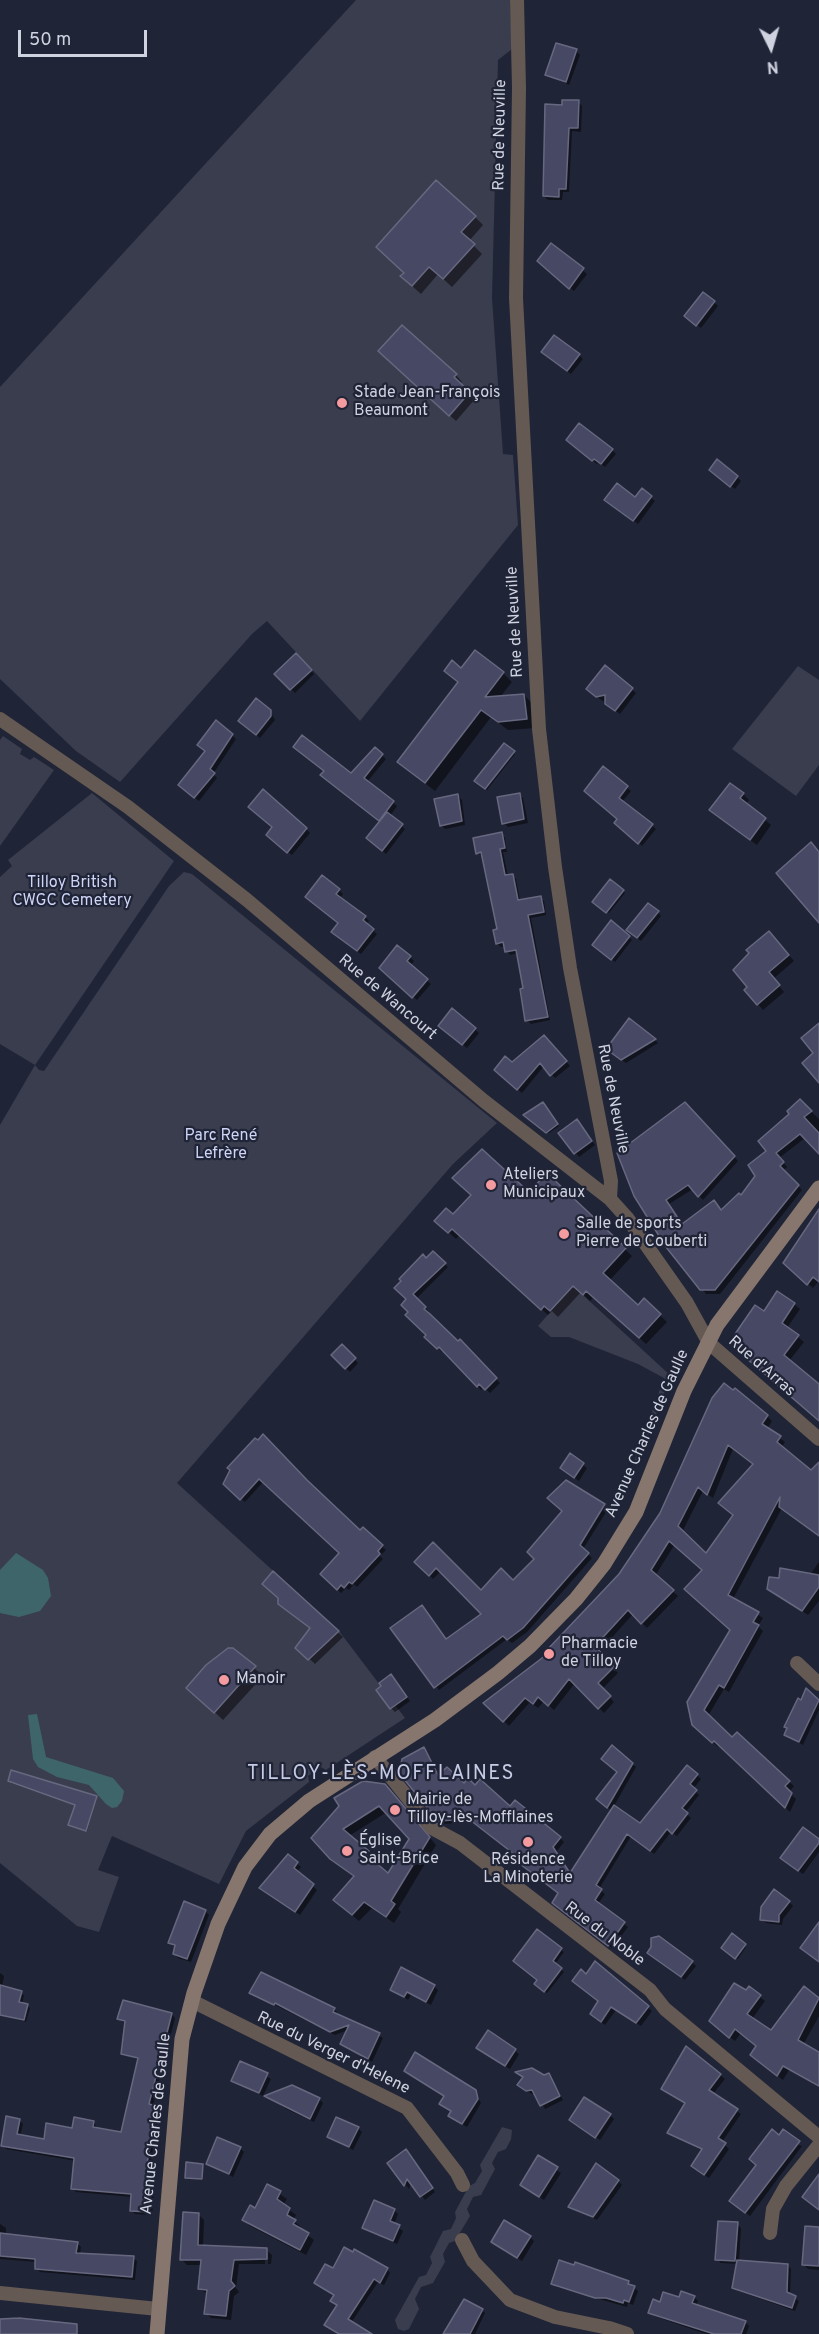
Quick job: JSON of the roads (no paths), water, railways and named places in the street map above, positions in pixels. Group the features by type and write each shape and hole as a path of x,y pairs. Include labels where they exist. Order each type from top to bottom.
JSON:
{"street":[{"name":"Rue de Neuville","path":"517,0 516,298 539,729 558,889 584,1046 611,1181 610,1199"},
{"name":"Rue de Wancourt","path":"0,719 128,807 229,886 484,1101 610,1199 628,1219 687,1303 709,1343"},
{"name":"Avenue Charles de Gaulle","path":"157,2334 182,2039 192,2001 222,1914 236,1884 260,1846 309,1801 435,1719 515,1660 576,1599 604,1564 636,1512 684,1391 728,1309 819,1188"},
{"name":"Rue d'Arras","path":"709,1343 819,1439"},
{"path":"797,1663 819,1684"},
{"name":"Rue du Noble","path":"375,1757 432,1828 460,1843 650,1990 665,2008 819,2137"},
{"name":"Rue du Verger d'Helene","path":"192,2001 407,2109 457,2173 463,2185"},
{"path":"770,2233 773,2209 786,2186 819,2145"},
{"path":"462,2240 473,2261 510,2300 577,2328 627,2334"},
{"path":"0,2293 158,2309"}],"place":[{"name":"Stade Jean-François Beaumont","path":"342,403"},
{"name":"Ateliers Municipaux","path":"491,1185"},
{"name":"Salle de sports Pierre de Couberti","path":"564,1234"},
{"name":"Pharmacie de Tilloy","path":"549,1654"},
{"name":"Manoir","path":"224,1680"},
{"name":"Mairie de Tilloy-lès-Mofflaines","path":"395,1810"},
{"name":"Résidence La Minoterie","path":"528,1842"},
{"name":"Église Saint-Brice","path":"347,1851"}],"district":[{"name":"TILLOY-LÈS-MOFFLAINES","path":"381,1775"}],"park label":[{"name":"Tilloy British CWGC Cemetery","path":"72,893"},
{"name":"Parc René Lefrère","path":"221,1146"}]}
